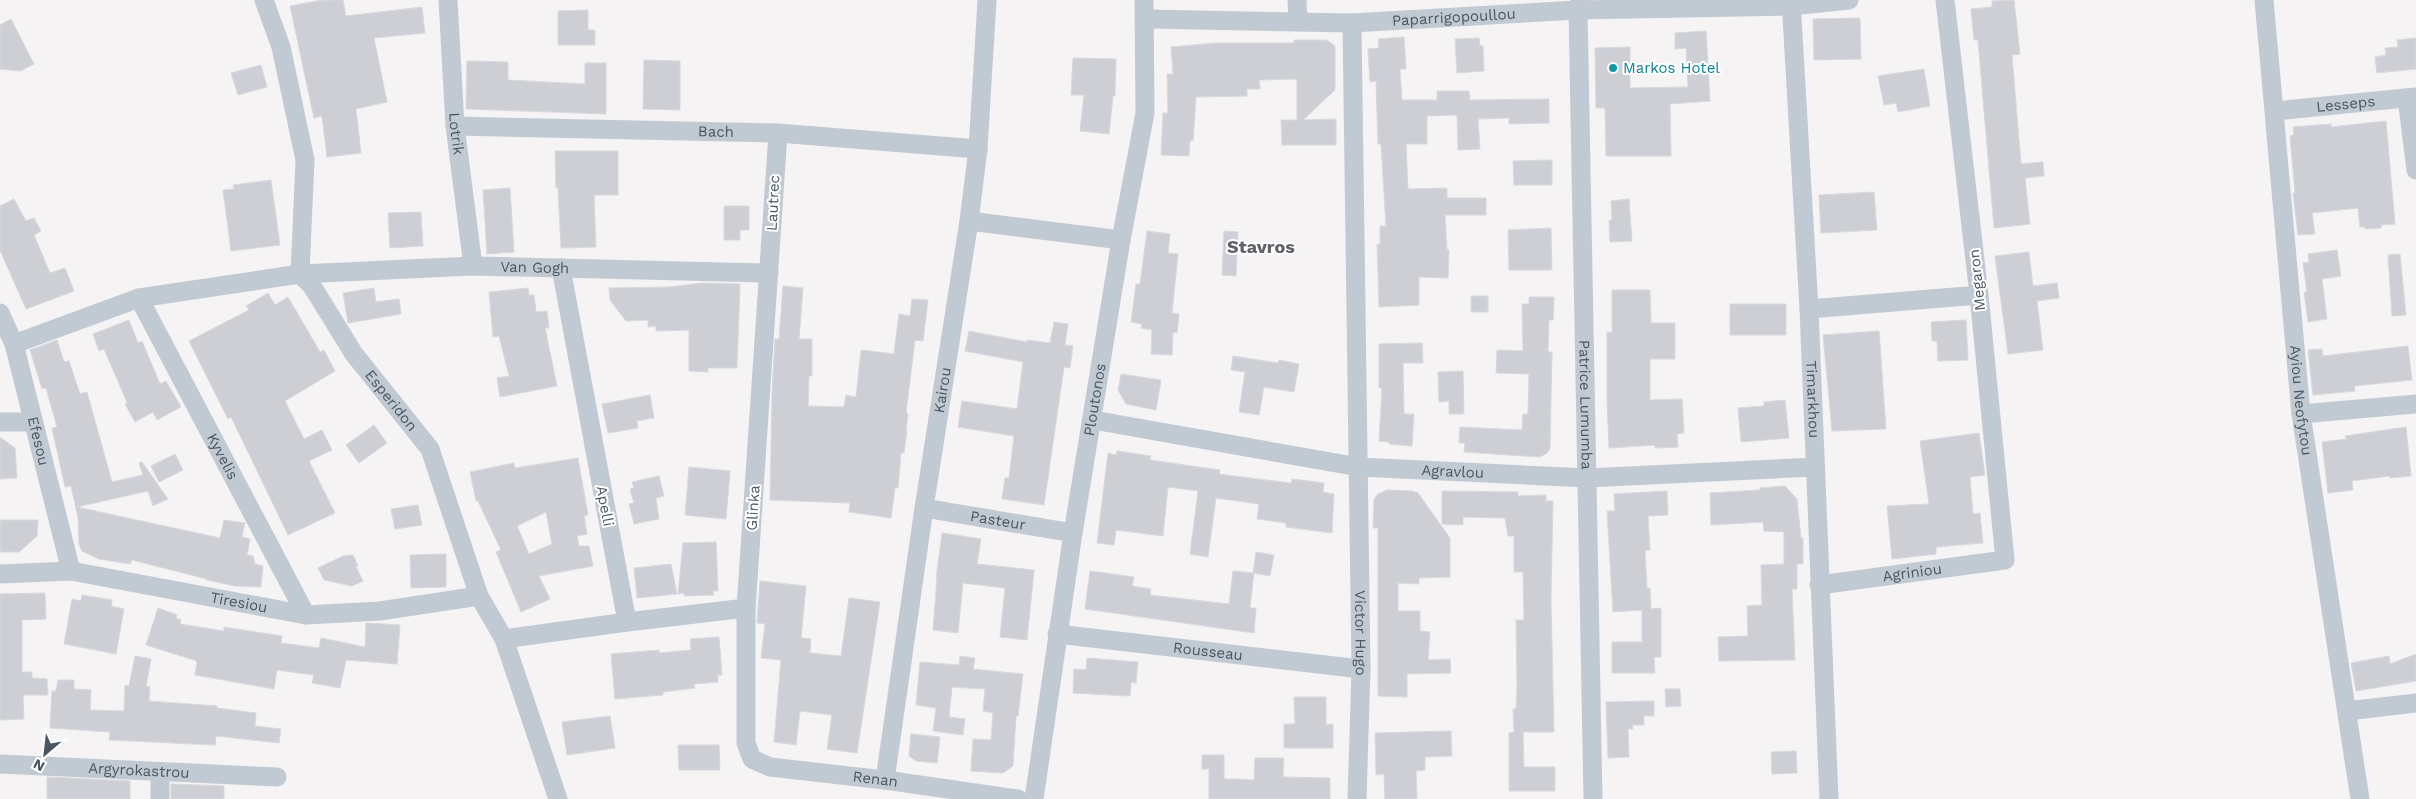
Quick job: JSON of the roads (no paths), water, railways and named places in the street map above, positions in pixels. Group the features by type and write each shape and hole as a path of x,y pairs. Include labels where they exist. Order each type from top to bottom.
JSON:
{"street":[{"path":"264,0 282,47 305,160 300,274"},
{"name":"Lotrik","path":"448,0 455,126 473,266"},
{"name":"Kairou","path":"885,780 924,508 969,221 978,149 987,0"},
{"name":"Ploutonos","path":"1034,799 1073,533 1121,240 1145,113 1146,19 1144,0"},
{"path":"1297,0 1298,22"},
{"name":"Paparrigopoullou","path":"1146,19 1352,23 1579,5 1791,3 1849,0"},
{"name":"Megaron","path":"1945,0 1979,295 2005,560"},
{"name":"Ayiou Neofytou","path":"2264,0 2301,414 2360,799"},
{"name":"Timarkhou","path":"1791,3 1809,309 1829,799"},
{"name":"Patrice Lumumba","path":"1579,5 1593,799"},
{"name":"Victor Hugo","path":"1352,23 1361,669 1357,799"},
{"path":"2412,97 2416,170"},
{"name":"Lesseps","path":"2275,111 2412,97"},
{"name":"Bach","path":"455,126 778,133 978,149"},
{"name":"Lautrec","path":"769,273 778,133"},
{"path":"969,221 1121,240"},
{"name":"Van Gogh","path":"14,344 139,298 300,274 473,266 769,273"},
{"name":"Apelli","path":"561,268 627,622"},
{"name":"Glinka","path":"746,743 746,608 769,273"},
{"name":"Esperidon","path":"300,274 312,286 354,354 430,449 479,596 504,639 558,799"},
{"path":"1809,309 1979,295"},
{"name":"Kyvelis","path":"139,298 306,615"},
{"name":"Efesou","path":"0,313 14,344 32,422 71,571"},
{"path":"2301,414 2416,404"},
{"name":"Agravlou","path":"1093,420 1359,467 1587,478 1815,467"},
{"path":"0,422 32,422"},
{"name":"Pasteur","path":"924,508 1073,533"},
{"name":"Agriniou","path":"1819,585 2005,560"},
{"name":"Tiresiou","path":"0,574 71,571 306,615 380,611 479,596"},
{"path":"504,639 746,608"},
{"name":"Rousseau","path":"1057,634 1361,669"},
{"path":"2347,711 2416,703"},
{"name":"Renan","path":"746,743 752,759 770,767 885,780 1018,799"},
{"name":"Argyrokastrou","path":"0,764 277,776"},
{"path":"160,772 160,799"}],"place":[{"name":"Markos Hotel","path":"1613,68"}],"district":[{"name":"Stavros","path":"1261,246"}]}
